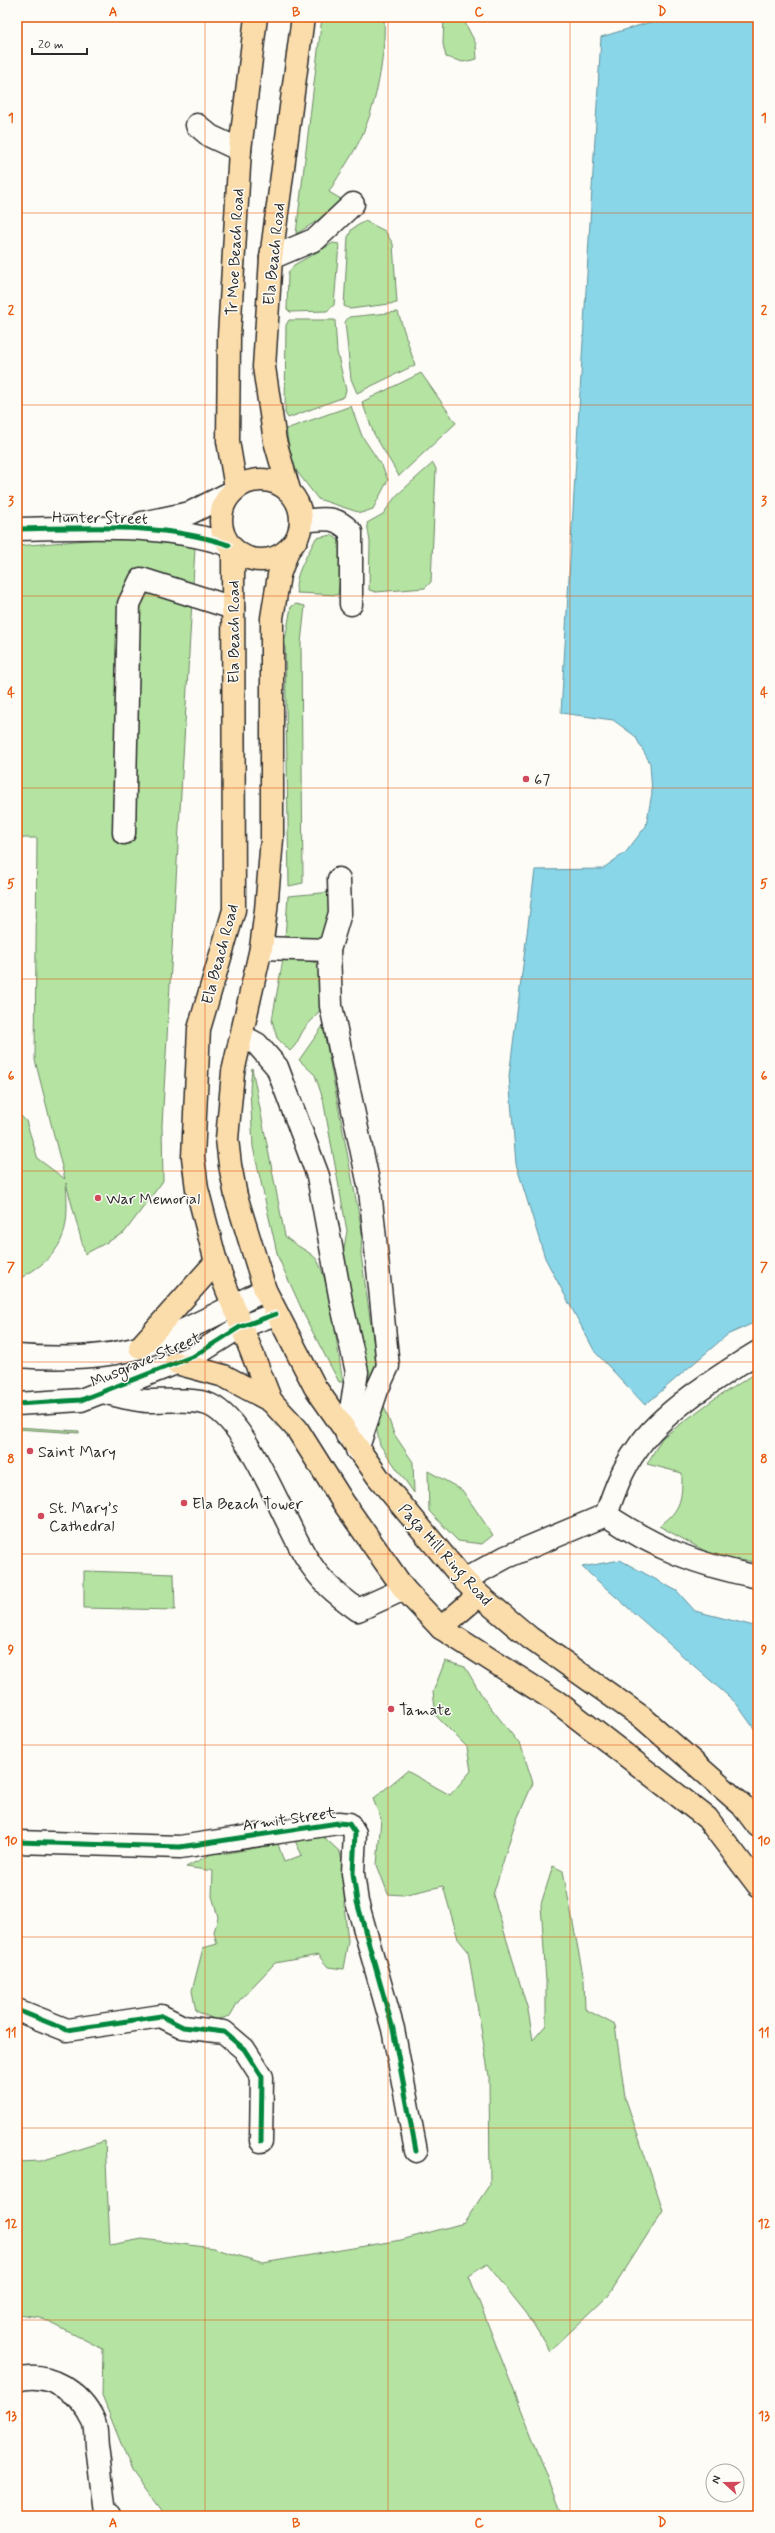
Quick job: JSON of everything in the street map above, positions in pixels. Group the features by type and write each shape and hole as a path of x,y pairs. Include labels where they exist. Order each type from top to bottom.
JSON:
{"highway":[{"name":"Tr Moe Beach Road","path":"234,490 228,440 229,336 240,150 256,17"},
{"name":"Ela Beach Road","path":"289,490 275,441 264,367 271,258 303,17"},
{"path":"276,1314 265,1290 236,1196 227,1139 233,1072 261,948 272,839 272,618 279,575 288,550 295,542 302,521 300,510 289,490 277,483 263,480 253,480 234,490 221,512 223,535 231,547 248,558 266,560 288,550"},
{"name":"Ela Beach Road","path":"231,547 235,826 234,910 199,1030 193,1135 197,1189 216,1262 240,1327"},
{"path":"140,1347 216,1262"},
{"name":"Paga Hill Ring Road","path":"276,1314 315,1387 352,1443 464,1580 479,1595 530,1638 643,1718 742,1805 758,1826"},
{"path":"240,1327 278,1408 404,1590 441,1628 558,1702 708,1818 758,1885"},
{"path":"176,1363 224,1376 278,1408"},
{"path":"441,1628 479,1595"}],"street":[{"path":"197,125 210,136 240,150"},
{"path":"271,258 316,239 353,204"},
{"name":"Hunter Street","path":"127,527 190,513 234,490"},
{"path":"302,521 328,518 342,522 351,532 351,604"},
{"name":"Hunter Street","path":"17,529 127,527 196,535 231,547"},
{"path":"124,833 129,604 141,580 233,608"},
{"path":"339,879 340,913 329,950 331,1006 370,1190 388,1366 352,1443"},
{"path":"261,948 329,950"},
{"path":"242,1036 257,1044 277,1067 318,1176 341,1301 358,1372 352,1443"},
{"name":"Musgrave Street","path":"17,1356 56,1358 94,1356 140,1347 265,1290"},
{"name":"Musgrave Street","path":"17,1404 81,1400 194,1356 240,1327 276,1314"},
{"path":"464,1580 506,1557 606,1515 617,1482 637,1448 651,1431 713,1380 758,1352"},
{"path":"103,1392 132,1399 208,1404 221,1411 231,1421 252,1455 306,1557 326,1587 358,1610 404,1590"},
{"path":"606,1515 627,1529 677,1555 707,1566 758,1577"},
{"name":"Armit Street","path":"17,1842 180,1847 338,1823 349,1824 355,1833 353,1872 357,1902 393,2029 416,2151"},
{"path":"17,2010 67,2030 161,2016 183,2027 224,2032 244,2049 262,2078 261,2141"},
{"path":"17,2380 30,2376 49,2380 66,2387 82,2403 94,2422 105,2513 110,2516"}],"green space":[{"path":"322,17 384,17 384,44 380,73 370,116 362,136 329,192 341,199 317,221 296,234"},
{"path":"444,17 462,17 476,44 477,59 463,62 446,57 443,44"},
{"path":"365,221 385,231 393,244 397,303 350,309 344,306 348,237 352,229"},
{"path":"333,243 339,244 334,305 327,311 290,312 287,309 288,273 294,265"},
{"path":"398,312 415,365 357,393 351,379 345,322 349,317"},
{"path":"289,320 335,320 337,352 346,390 344,397 288,418 285,413 286,325"},
{"path":"421,373 456,423 399,476 374,434 362,402"},
{"path":"351,406 362,436 382,466 388,480 373,509 361,513 318,499 292,465 286,429"},
{"path":"433,463 436,469 431,582 425,588 376,592 369,590 370,542 367,523 383,514 396,496"},
{"path":"196,531 162,1125 163,1181 124,1233 85,1254 66,1183 67,1216 65,1230 61,1241 54,1252 45,1261 33,1271 17,1280 17,1112 26,1121 38,1159 65,1179 35,1060 37,838 17,838 17,546"},
{"path":"332,535 341,542 342,559 338,595 297,593 296,587 299,573 316,538"},
{"path":"296,604 305,606 301,643 303,883 289,886 285,640 291,607"},
{"path":"332,892 329,926 322,936 309,940 285,938 288,896"},
{"path":"296,958 317,963 321,980 322,1001 318,1013 305,1028 295,1046 290,1051 277,1038 272,1020 283,959"},
{"path":"323,1026 362,1231 361,1255 377,1367 373,1381 366,1387 342,1259 347,1231 323,1099 315,1075 299,1060"},
{"path":"252,1068 285,1236 315,1257 322,1270 330,1300 343,1382 339,1382 309,1325 278,1257 253,1147 250,1089"},
{"path":"758,1372 758,1562 718,1558 659,1526 667,1520 679,1503 682,1490 682,1473 647,1464 662,1438 714,1399"},
{"path":"383,1403 394,1434 413,1462 414,1493 380,1445 373,1413"},
{"path":"17,1427 79,1431 79,1433 17,1429"},
{"path":"428,1471 462,1490 493,1535 482,1544 458,1541 429,1511"},
{"path":"84,1571 174,1574 175,1610 84,1608"},
{"path":"445,1661 465,1667 484,1699 521,1746 533,1783 514,1826 493,1895 528,2010 533,2040 546,2025 546,1982 541,1904 553,1866 563,1871 584,1980 585,2009 615,2025 625,2097 663,2210 609,2295 550,2351 527,2314 487,2264 469,2276 563,2516 165,2516 132,2471 102,2396 103,2349 39,2317 17,2314 17,2162 41,2161 105,2141 110,2245 142,2239 213,2248 263,2263 401,2240 464,2223 490,2184 489,2076 468,1951 458,1939 443,1886 403,1895 388,1894 377,1865 381,1819 373,1799 407,1771 450,1795 471,1771 467,1747 436,1716 433,1692"},
{"path":"305,1832 325,1838 340,1852 346,1879 344,1905 348,1941 343,1969 328,1967 318,1955 275,1963 238,2002 230,2016 216,2020 196,2011 192,1991 203,1948 217,1944 214,1932 218,1917 212,1896 213,1871 186,1867 215,1852 222,1854 278,1844 284,1862 302,1855 292,1835"}],"water":[{"path":"667,17 758,17 758,1321 727,1335 645,1405 595,1352 545,1258 516,1164 509,1076 535,870 602,869 626,852 646,826 652,793 650,763 635,736 613,720 561,713 601,37"},
{"path":"620,1560 677,1591 695,1611 758,1627 758,1734 736,1703 582,1567"}],"cycle path":[{"path":"17,529 124,528 177,533 229,545"},
{"path":"17,1404 81,1400 194,1356 240,1327 276,1314"},
{"path":"17,1842 180,1847 338,1823 349,1824 355,1833 353,1873 357,1902 393,2029 416,2151"},
{"path":"17,2010 67,2030 161,2016 183,2027 224,2032 244,2049 262,2077 261,2141"}],"place":[{"name":"67","path":"526,779"},
{"name":"War Memorial","path":"98,1198"},
{"name":"Saint Mary","path":"30,1451"},
{"name":"Ela Beach Tower","path":"184,1503"},
{"name":"St. Mary’s Cathedral","path":"41,1516"},
{"name":"Tamate","path":"391,1709"}]}
